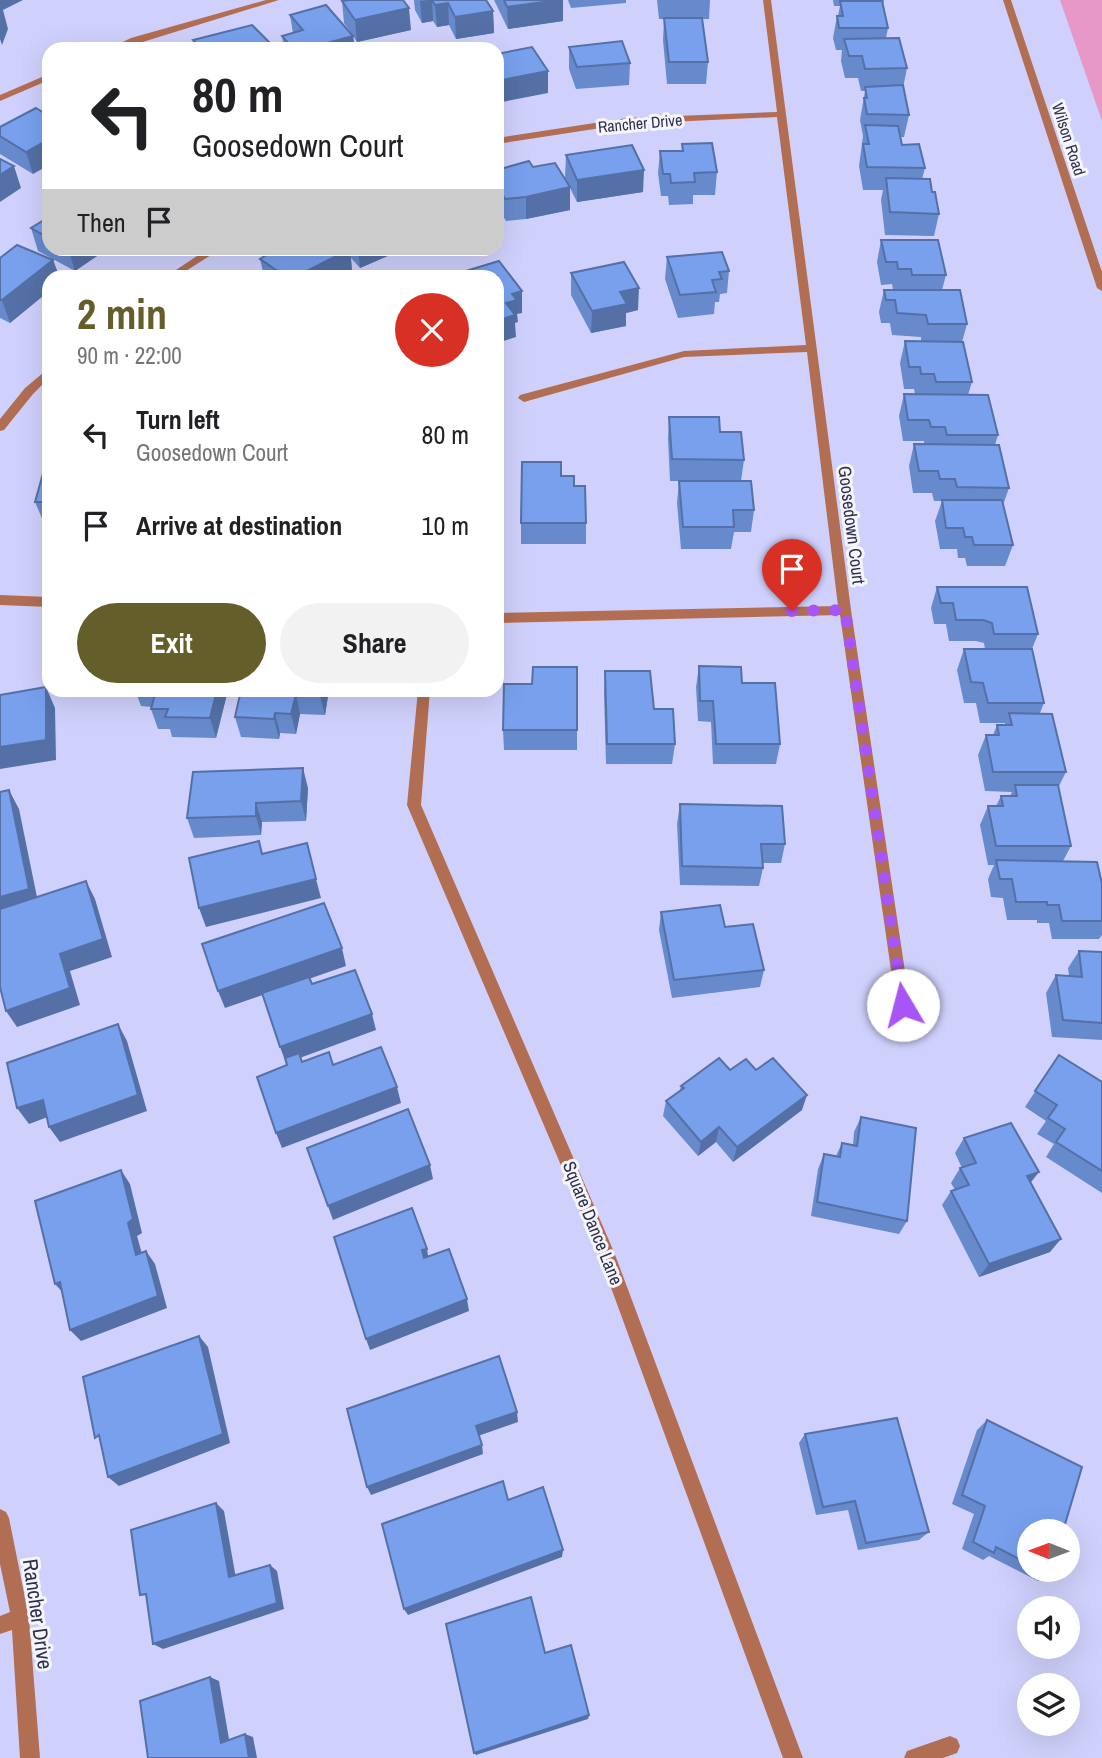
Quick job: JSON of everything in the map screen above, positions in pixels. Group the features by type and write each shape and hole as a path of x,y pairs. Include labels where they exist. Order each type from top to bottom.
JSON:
{"street":[{"path":"129,42 275,0"},
{"name":"Goosedown Court","path":"504,618 845,610 767,0"},
{"name":"Wilson Road","path":"1007,0 1102,288"},
{"path":"0,98 42,80"},
{"name":"Rancher Drive","path":"504,140 627,121 783,114"},
{"path":"182,270 204,256"},
{"path":"524,398 684,354 813,348"},
{"path":"0,427 42,379"},
{"path":"0,600 42,602"},
{"path":"845,610 903,1005"},
{"name":"Square Dance Lane","path":"423,697 414,805 606,1252 793,1758"},
{"name":"Rancher Drive","path":"0,1518 20,1618 30,1758"},
{"path":"0,1625 20,1618"},
{"path":"914,1758 950,1746"}],"shaded area":[{"path":"1060,0 1102,0 1102,121"}],"building":[{"path":"403,0 409,8 355,20 342,1"},
{"path":"432,0 486,0 493,11 455,17 448,3 435,5"},
{"path":"504,0 559,0 507,7"},
{"path":"840,1 882,1 888,28 839,28 837,16 843,16"},
{"path":"326,5 353,36 331,42 287,42 282,36 303,30 290,15"},
{"path":"664,18 702,18 708,62 669,62"},
{"path":"252,25 269,42 195,42 193,40"},
{"path":"899,38 907,68 865,69 862,56 849,56 844,39"},
{"path":"622,41 630,63 577,67 569,47"},
{"path":"532,47 548,71 504,80 504,53"},
{"path":"903,85 909,115 867,114 865,87"},
{"path":"36,108 42,112 42,143 26,152 0,136 0,127"},
{"path":"865,125 898,126 902,145 919,144 925,168 867,167 863,144 869,144"},
{"path":"712,143 717,172 694,173 695,182 671,183 670,174 663,174 660,151 683,151 682,144"},
{"path":"632,145 644,170 577,180 566,155"},
{"path":"0,159 14,166 0,175"},
{"path":"529,161 533,167 555,163 570,187 505,199 504,168"},
{"path":"886,178 930,179 939,214 890,212"},
{"path":"42,221 42,234 31,228"},
{"path":"881,240 938,240 946,275 912,275 911,269 898,269 897,262 886,262"},
{"path":"17,245 53,260 0,300 0,258"},
{"path":"722,252 729,271 719,272 722,279 712,280 716,292 680,295 667,257"},
{"path":"265,256 336,256 309,270 276,270 260,259"},
{"path":"499,261 522,291 512,294 517,300 506,303 515,315 504,319 504,270 469,270"},
{"path":"624,262 639,288 620,292 627,304 592,311 571,273"},
{"path":"884,290 960,290 967,324 928,324 926,315 897,313 895,300 886,300"},
{"path":"905,341 963,342 972,382 936,382 934,374 921,374 920,367 909,367"},
{"path":"904,394 988,395 998,435 947,435 945,427 931,427 929,420 908,420"},
{"path":"669,417 719,417 720,432 741,432 744,460 672,459"},
{"path":"914,444 999,445 1009,488 957,487 955,479 940,479 938,471 919,471"},
{"path":"522,462 561,462 561,476 574,476 574,486 585,486 586,523 521,523"},
{"path":"42,477 42,502 35,502"},
{"path":"679,481 751,481 754,510 733,510 734,527 683,527"},
{"path":"942,500 1002,500 1013,545 974,545 972,537 965,537 963,528 946,528"},
{"path":"937,587 1027,587 1038,634 994,634 992,623 983,620 956,620 953,603 941,603"},
{"path":"964,649 1032,649 1044,703 988,703 983,683 971,682"},
{"path":"699,666 741,667 742,683 775,683 780,744 716,744 713,701 700,701"},
{"path":"533,667 577,667 577,730 503,730 504,684 532,684"},
{"path":"605,671 650,671 654,709 673,709 675,744 607,744"},
{"path":"42,688 42,697 46,697 46,740 0,747 0,695"},
{"path":"154,697 215,697 210,718 165,717 168,709 151,709"},
{"path":"239,697 295,697 291,714 275,713 274,719 235,717"},
{"path":"1009,713 1052,714 1066,772 993,772 986,735 999,735 997,725 1012,725"},
{"path":"303,768 301,801 256,803 256,816 187,818 193,772"},
{"path":"1015,785 1058,785 1071,846 996,846 988,806 1003,806 1001,796 1017,796"},
{"path":"9,790 29,889 0,897 0,792"},
{"path":"680,804 782,806 785,844 761,844 763,868 682,866"},
{"path":"259,841 262,854 307,843 316,879 199,908 189,858"},
{"path":"996,860 1097,862 1102,884 1102,921 1062,921 1059,905 1047,905 1047,902 1016,902 1012,879 1000,879"},
{"path":"86,881 103,939 60,954 70,988 6,1011 0,987 0,909"},
{"path":"324,903 342,948 218,991 202,944"},
{"path":"720,905 725,927 753,924 764,970 674,980 661,912"},
{"path":"1079,951 1102,952 1102,1023 1063,1020 1056,975 1082,977"},
{"path":"355,970 372,1014 280,1047 262,993 309,977 312,984"},
{"path":"118,1024 138,1095 49,1127 43,1100 17,1108 7,1063"},
{"path":"381,1047 397,1087 276,1133 257,1077 287,1065 285,1058 299,1053 302,1062 329,1052 333,1065"},
{"path":"1059,1055 1102,1082 1102,1171 1056,1142 1065,1129 1048,1118 1057,1105 1035,1091"},
{"path":"719,1058 730,1070 746,1059 756,1070 773,1058 807,1095 737,1147 719,1127 701,1142 666,1101 684,1088 681,1086"},
{"path":"408,1109 430,1165 328,1206 307,1148"},
{"path":"861,1117 916,1128 907,1221 817,1202 824,1154 840,1157 842,1143 857,1146"},
{"path":"1011,1123 1039,1172 1027,1176 1061,1239 989,1264 951,1191 969,1185 960,1168 976,1163 964,1138"},
{"path":"121,1170 133,1219 128,1223 136,1255 146,1251 158,1296 70,1330 60,1282 55,1284 35,1201"},
{"path":"412,1208 427,1249 422,1250 424,1258 449,1249 467,1299 366,1339 334,1237"},
{"path":"199,1336 223,1434 108,1477 99,1435 95,1438 83,1377"},
{"path":"499,1356 517,1412 476,1426 482,1445 367,1487 347,1409"},
{"path":"897,1418 929,1532 866,1543 855,1501 823,1507 805,1434"},
{"path":"987,1420 1082,1467 1067,1519 1017,1519 1017,1558 996,1547 994,1553 973,1542 985,1506 962,1495"},
{"path":"503,1481 508,1500 543,1487 563,1550 404,1609 382,1524"},
{"path":"216,1503 229,1577 270,1565 277,1603 153,1644 146,1594 140,1595 131,1530"},
{"path":"531,1597 545,1653 571,1645 589,1715 474,1753 446,1624"},
{"path":"210,1677 221,1743 245,1734 249,1758 148,1758 140,1701"}],"route":[{"path":"792,611 845,610 903,1005"}]}
